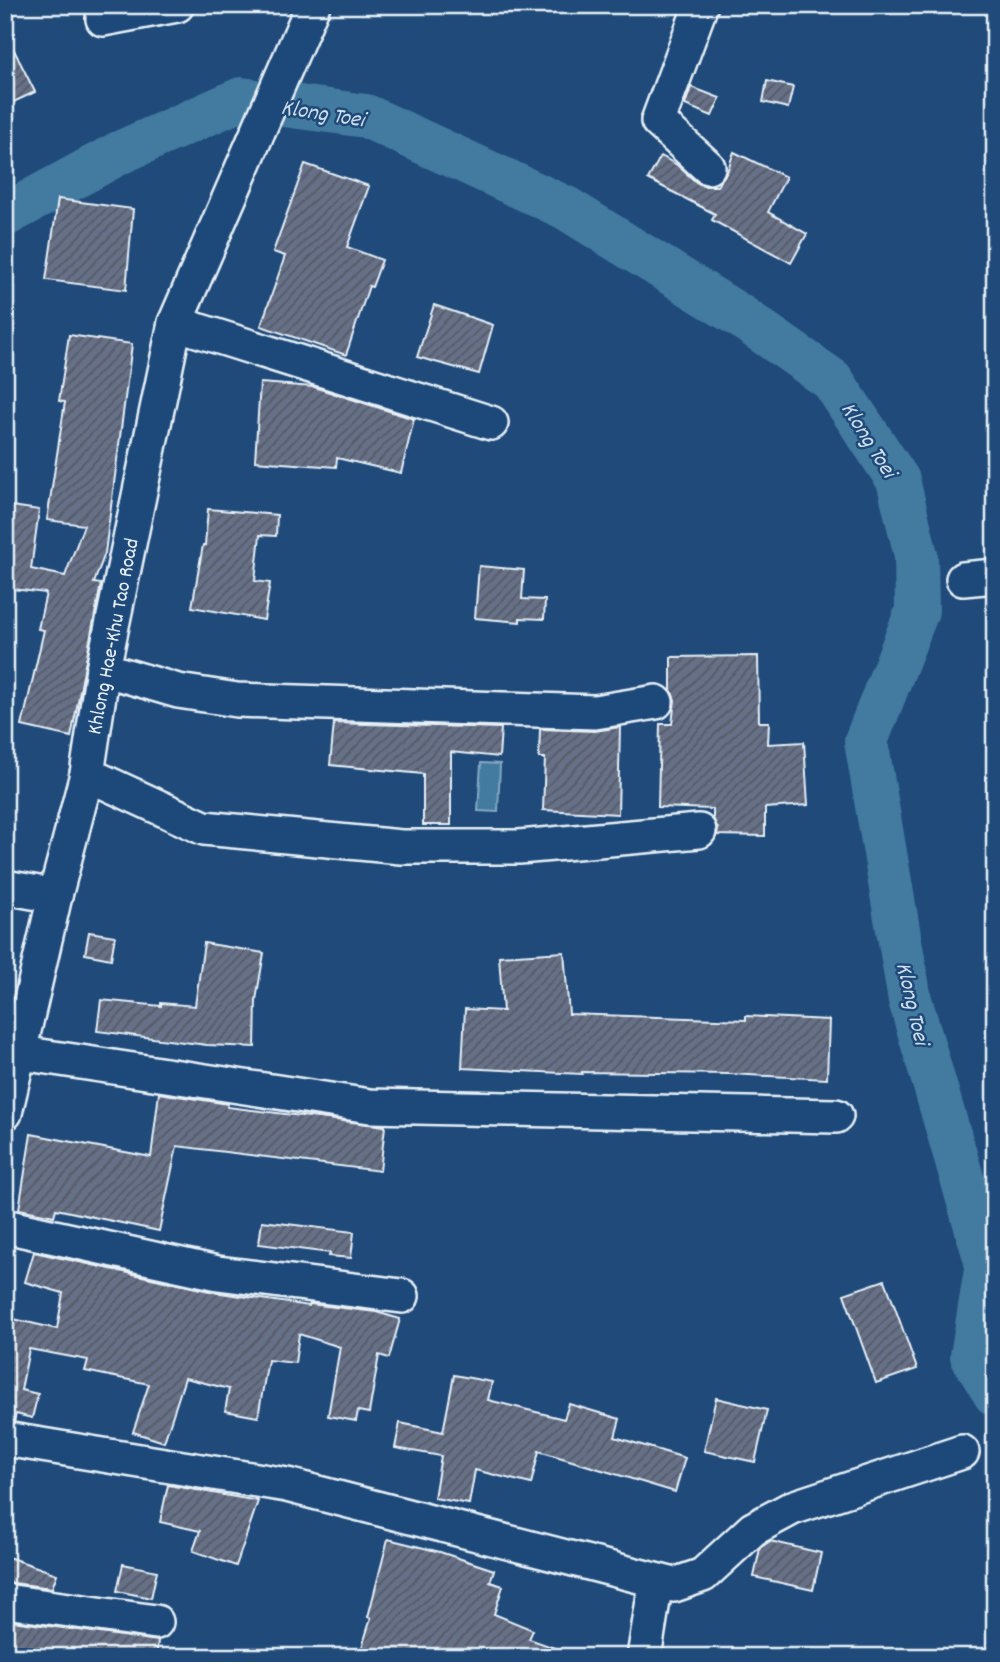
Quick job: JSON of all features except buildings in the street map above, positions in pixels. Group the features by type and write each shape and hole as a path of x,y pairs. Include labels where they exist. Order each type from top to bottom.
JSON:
{"street":[{"path":"103,19 177,5"},
{"name":"Khlong Hae-Khu Tao Road","path":"5,1114 55,896 87,774 103,669 175,323 313,5"},
{"path":"701,5 658,121 708,167"},
{"path":"175,323 491,423"},
{"path":"103,669 178,691 237,700 595,712 656,702"},
{"path":"87,774 204,828 401,847 519,847 699,831"},
{"path":"5,887 55,896"},
{"path":"21,1053 370,1106 836,1116"},
{"path":"5,1226 218,1273 402,1296"},
{"path":"5,1439 287,1485 656,1583 674,1585 703,1575 753,1529 792,1508 962,1452"},
{"path":"644,1657 656,1583"},
{"path":"5,1601 156,1622"}],"water":[{"path":"481,763 500,764 498,812 478,811"}],"waterway":[{"name":"Klong Toei","path":"5,215 119,153 241,99 366,116 566,208 740,316 832,380 898,480 916,555 917,611 866,741 910,1000 987,1264 972,1356 995,1394"}]}
